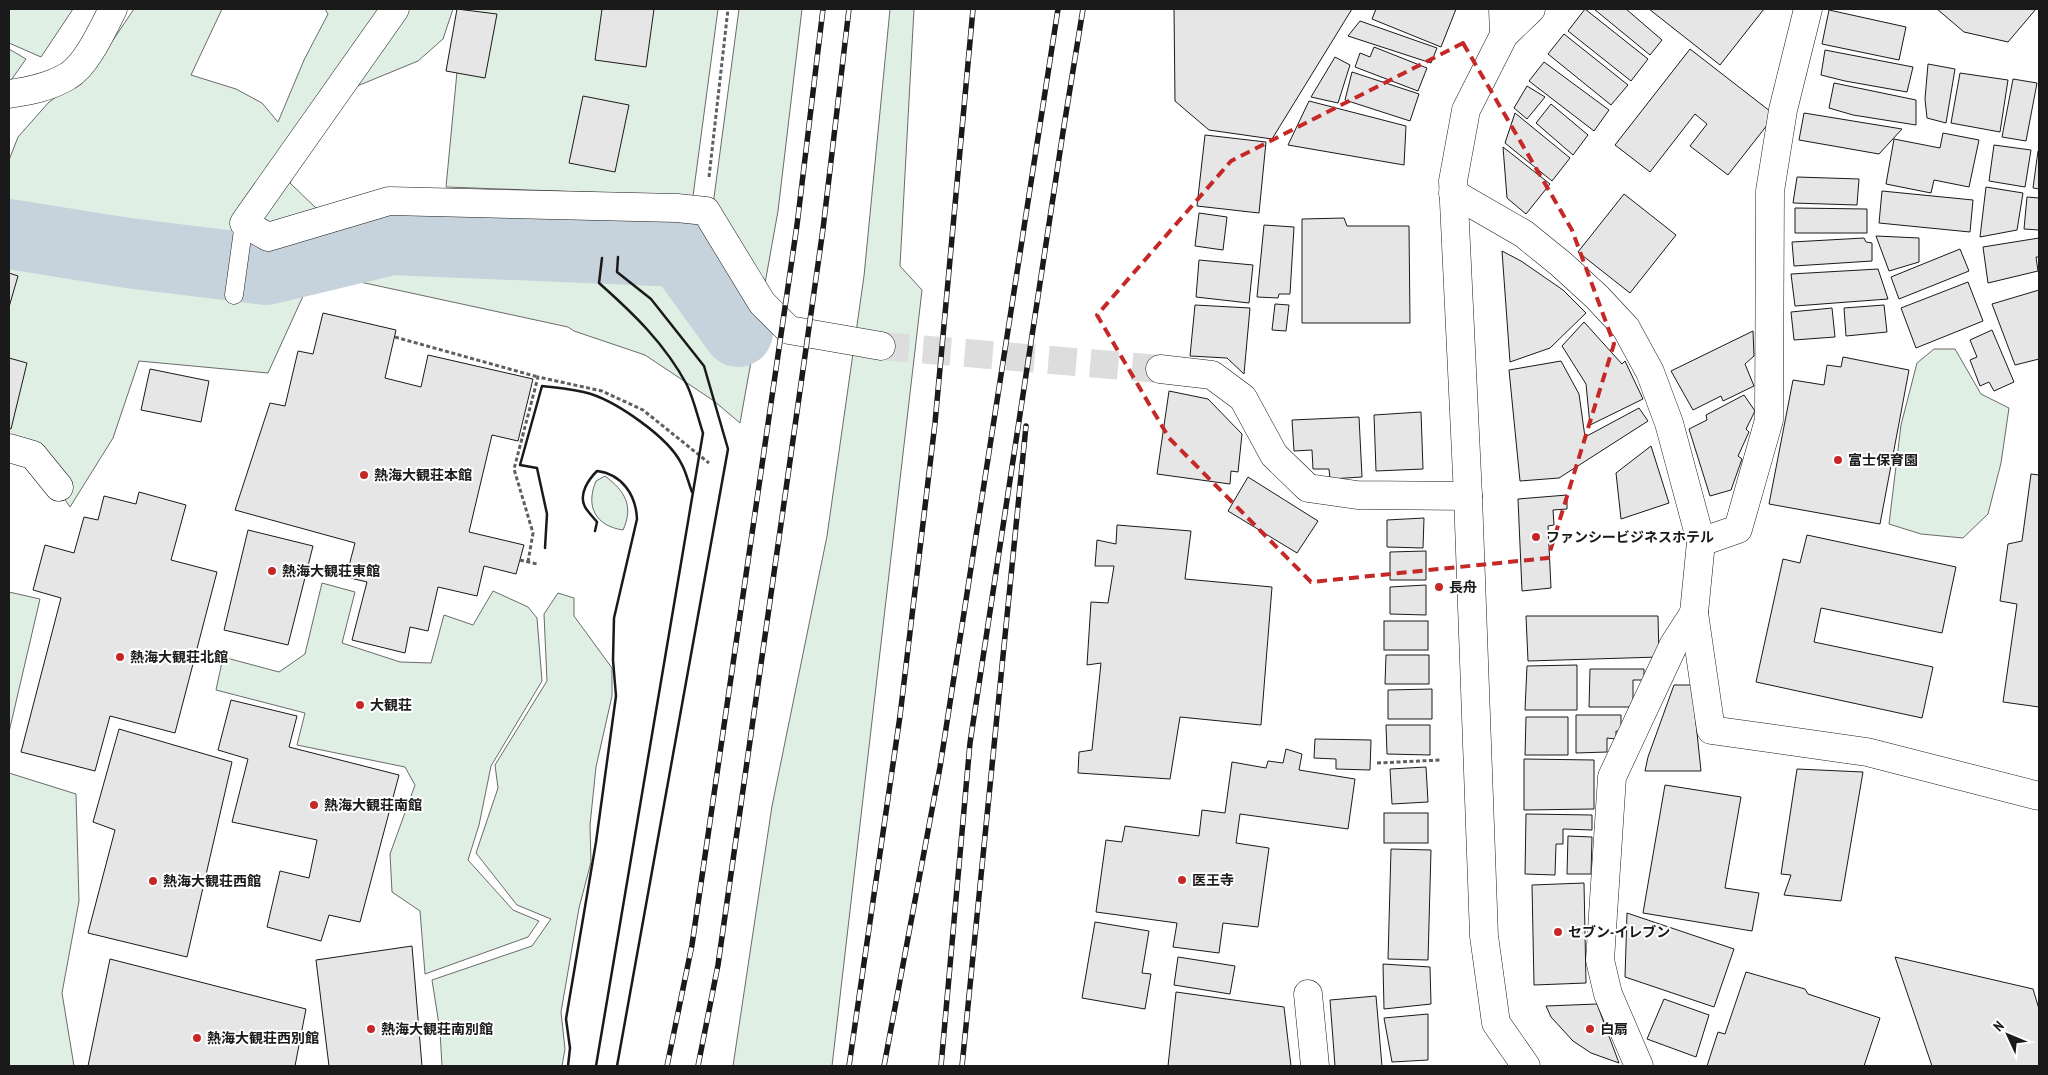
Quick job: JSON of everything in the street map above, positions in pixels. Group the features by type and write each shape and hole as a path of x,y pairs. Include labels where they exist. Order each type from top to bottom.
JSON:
{"street":[{"path":"9,94 36,90 69,76 93,48 113,9"},
{"path":"395,9 244,223 268,237 389,201 677,208 706,211 762,303 788,330 881,346"},
{"path":"1503,9 1504,35"},
{"path":"1526,1066 1496,1023 1484,936 1468,496 1453,181 1466,110 1504,35 1531,9"},
{"path":"1701,542 1738,529 1769,420 1770,191 1783,110 1808,9"},
{"path":"1453,193 1524,234 1590,291 1626,328 1650,372 1669,423 1701,542 1694,612 1711,730 1867,752 2039,796"},
{"path":"1160,369 1212,374 1243,398 1274,455 1308,488 1357,496 1468,496"},
{"path":"9,448 33,455 59,487"},
{"path":"1639,1066 1608,994 1600,960 1612,777 1674,644 1694,612"},
{"path":"1308,994 1315,1066"}],"lane":[{"path":"234,295 244,223"}],"path":[{"path":"706,211 728,9"},
{"path":"395,337 538,377 602,391 644,410 710,463"},
{"path":"528,562 533,533 514,469 538,377"},
{"path":"520,560 537,564"},
{"path":"1377,764 1441,760"}],"highlighted area":[{"path":"1463,43 1572,230 1614,344 1548,558 1311,582 1169,438 1097,315 1231,161"}],"green space":[{"path":"9,9 73,9 41,57 9,43"},
{"path":"134,9 222,9 191,75 236,89 262,103 278,122 304,60 328,14 325,9 453,9 443,39 418,61 333,96 290,183 317,209 713,205 739,9 802,9 778,211 740,423 714,401 645,355 574,331 568,327 314,272 268,373 139,361 113,438 70,507 38,460 9,455 9,246 89,251 164,241 124,241 9,227 9,160 18,137 49,102 90,74"},
{"path":"463,9 718,9 693,196 446,187"},
{"path":"890,9 914,9 900,266 922,290 832,1066 733,1066 772,806 827,536 864,276"},
{"path":"9,49 26,59 9,83"},
{"path":"1934,349 1955,349 1981,394 2009,408 2001,463 1988,514 1963,538 1921,534 1889,524 1901,425 1917,363"},
{"path":"605,476 618,487 626,500 628,514 623,530 606,524 595,514 592,499 593,490 596,481"},
{"path":"322,583 355,592 342,643 400,662 431,663 444,615 473,625 493,591 528,607 537,618 542,681 491,766 479,825 468,860 513,910 539,921 528,937 425,974 420,911 392,892 390,854 415,785 405,767 297,745 305,713 216,690 223,657 279,672 305,654"},
{"path":"9,592 40,599 9,732"},
{"path":"558,593 574,598 574,616 612,668 612,696 596,767 590,825 591,862 579,908 561,1012 565,1049 562,1066 442,1066 440,1031 432,980 532,946 551,919 517,905 476,853 498,788 495,765 547,681 544,614"},
{"path":"9,773 76,794 79,901 62,993 74,1066 9,1066"}],"building":[{"path":"457,9 497,14 485,78 446,71"},
{"path":"602,9 654,9 646,67 595,60"},
{"path":"1174,9 1352,9 1272,139 1209,130 1175,101"},
{"path":"1376,9 1456,9 1441,47 1372,19"},
{"path":"1585,9 1648,59 1631,81 1568,31"},
{"path":"1594,9 1626,9 1662,40 1650,55"},
{"path":"1649,9 1764,9 1720,65"},
{"path":"1937,9 2036,9 2008,42 1964,32"},
{"path":"1829,10 1906,27 1899,60 1822,44"},
{"path":"1360,21 1437,48 1431,63 1348,36"},
{"path":"1564,34 1628,85 1611,105 1548,54"},
{"path":"1374,47 1427,68 1418,91 1355,67 1360,53 1370,57"},
{"path":"1690,49 1775,115 1728,175 1690,146 1707,124 1695,114 1650,172 1615,145"},
{"path":"1825,50 1913,67 1907,92 1821,75"},
{"path":"1335,57 1350,65 1338,103 1311,97"},
{"path":"1544,62 1609,110 1594,131 1529,81"},
{"path":"1928,64 1955,69 1946,123 1927,118 1925,99"},
{"path":"1352,72 1419,94 1410,121 1345,100"},
{"path":"1960,73 2008,80 2000,132 1951,123"},
{"path":"2013,79 2037,83 2026,141 2002,137"},
{"path":"1834,83 1916,100 1916,125 1853,115 1829,108"},
{"path":"1527,86 1545,97 1527,119 1514,108"},
{"path":"583,96 629,105 615,172 569,163"},
{"path":"1309,101 1406,126 1404,165 1288,145"},
{"path":"1551,104 1588,135 1573,155 1536,123"},
{"path":"1515,113 1570,158 1552,181 1505,143"},
{"path":"1804,113 1902,129 1879,154 1799,140"},
{"path":"1943,133 1979,140 1969,187 1934,180 1931,193 1886,184 1894,139 1940,148"},
{"path":"1205,135 1266,142 1259,213 1197,206"},
{"path":"1994,145 2031,150 2025,187 1989,181"},
{"path":"1503,147 1550,184 1526,214 1507,198"},
{"path":"2039,151 2039,189 2033,188"},
{"path":"1797,177 1859,179 1857,205 1793,203"},
{"path":"1986,187 2023,193 2017,230 1980,237"},
{"path":"1882,191 1973,200 1970,232 1879,223"},
{"path":"1624,194 1676,235 1630,293 1578,252"},
{"path":"2027,197 2039,198 2039,230 2024,229"},
{"path":"1795,208 1867,209 1867,233 1795,233"},
{"path":"1199,213 1227,217 1223,250 1195,246"},
{"path":"1344,218 1347,226 1409,226 1410,323 1302,323 1302,219"},
{"path":"1264,225 1294,227 1290,294 1279,294 1278,298 1257,297"},
{"path":"1876,236 1919,238 1919,262 1889,271"},
{"path":"1864,238 1866,242 1872,243 1872,261 1794,266 1792,242"},
{"path":"2039,238 2039,257 2036,257 2038,271 1988,283 1983,247"},
{"path":"1960,249 1969,271 1899,299 1891,277"},
{"path":"1502,251 1521,261 1563,290 1586,313 1550,348 1510,362"},
{"path":"1199,260 1253,265 1249,303 1196,297"},
{"path":"1878,269 1888,299 1795,306 1791,274"},
{"path":"9,273 18,276 9,307"},
{"path":"1968,282 1983,321 1916,348 1901,308"},
{"path":"2039,290 2039,359 2015,365 1992,304"},
{"path":"1275,304 1289,305 1286,331 1272,330"},
{"path":"1195,305 1250,308 1244,374 1227,358 1190,356"},
{"path":"1884,305 1887,332 1846,336 1844,308"},
{"path":"1832,308 1835,337 1794,340 1791,312"},
{"name":"熱海大観荘本館","path":"323,313 396,330 385,378 421,387 428,355 533,379 518,441 492,435 469,532 524,545 516,574 484,566 477,596 438,587 428,631 410,627 405,653 352,640 367,582 346,577 355,543 235,510 270,403 285,406 298,351 313,354"},
{"path":"1584,322 1622,364 1625,361 1643,399 1590,425 1586,384 1562,346"},
{"path":"1992,330 2014,382 1994,391 1989,382 1980,386 1970,360 1977,357 1970,340"},
{"path":"1753,331 1754,356 1745,364 1754,386 1723,401 1721,396 1693,410 1671,371"},
{"path":"1843,357 1909,370 1880,524 1769,504 1793,380 1824,385 1827,365 1841,367"},
{"path":"9,358 27,363 11,429 9,428"},
{"path":"1561,361 1579,394 1585,437 1639,408 1648,421 1559,478 1520,481 1509,370"},
{"path":"150,369 209,381 201,422 141,410"},
{"path":"1169,391 1208,399 1242,434 1238,472 1231,471 1230,484 1157,474"},
{"path":"1744,395 1755,411 1746,429 1749,432 1738,456 1742,459 1731,490 1710,496 1689,429 1707,420 1706,415"},
{"path":"1421,412 1423,469 1376,471 1374,415"},
{"path":"1359,417 1362,477 1330,479 1329,469 1313,469 1312,450 1294,451 1292,420"},
{"path":"1651,446 1669,503 1621,519 1616,473"},
{"path":"2031,474 2039,475 2039,707 2003,702 2017,604 2000,601 2008,544 2022,541"},
{"path":"1248,477 1318,521 1297,553 1228,511"},
{"name":"熱海大観荘北館","path":"139,492 186,505 171,560 217,572 175,733 110,716 95,771 21,752 61,598 33,590 45,545 74,553 84,517 98,520 104,496 136,504"},
{"path":"1567,495 1567,509 1553,510 1554,525 1548,526 1551,588 1522,591 1518,499"},
{"path":"1424,518 1423,548 1387,547 1387,520"},
{"path":"1117,525 1191,531 1185,579 1272,587 1261,725 1180,717 1170,779 1078,773 1079,752 1092,750 1101,663 1087,665 1091,602 1108,603 1114,566 1095,566 1097,540 1116,544"},
{"name":"熱海大観荘東館","path":"248,530 313,546 288,645 224,630"},
{"path":"1807,535 1956,567 1942,633 1821,608 1814,642 1933,667 1922,718 1756,682 1783,559 1800,563"},
{"path":"1426,551 1426,580 1390,580 1390,552"},
{"path":"1426,585 1426,615 1390,614 1390,587"},
{"path":"1526,616 1658,616 1659,657 1528,661"},
{"path":"1384,621 1428,621 1428,650 1384,650"},
{"path":"1386,655 1429,655 1429,684 1385,684"},
{"path":"1577,665 1577,710 1525,710 1527,666"},
{"path":"1590,669 1644,669 1644,680 1633,680 1633,707 1589,707"},
{"path":"1674,685 1692,685 1701,771 1645,771 1648,757"},
{"path":"1432,689 1432,719 1388,719 1388,690"},
{"name":"熱海大観荘南館","path":"231,700 297,716 289,747 399,775 360,922 329,915 321,941 267,927 280,871 309,878 317,840 232,822 248,759 218,750"},
{"path":"1576,715 1621,715 1621,732 1616,731 1616,739 1607,738 1607,752 1576,753"},
{"path":"1526,717 1568,717 1568,755 1525,755"},
{"path":"1386,725 1430,725 1430,755 1387,754"},
{"name":"熱海大観荘西館","path":"119,729 232,762 187,957 88,933 115,830 93,822"},
{"path":"1315,739 1371,740 1370,770 1336,769 1336,759 1314,758"},
{"name":"医王寺","path":"1286,749 1302,754 1299,770 1355,779 1348,829 1240,814 1236,843 1269,848 1258,927 1223,923 1219,953 1173,947 1177,923 1096,912 1106,840 1122,842 1125,826 1199,836 1202,810 1225,813 1232,762 1266,768 1268,761 1283,763"},
{"path":"1524,759 1594,760 1594,809 1524,810"},
{"path":"1426,767 1428,802 1392,804 1390,769"},
{"path":"1797,769 1863,772 1841,901 1784,895 1791,875 1781,874"},
{"path":"1665,785 1741,797 1725,888 1759,893 1752,931 1643,913"},
{"path":"1384,813 1428,813 1428,843 1384,843"},
{"path":"1526,814 1592,815 1592,830 1563,829 1563,844 1556,844 1555,875 1525,874"},
{"path":"1568,836 1592,837 1591,874 1567,874"},
{"path":"1391,849 1431,850 1428,960 1388,959"},
{"path":"1584,883 1586,983 1534,985 1532,885"},
{"path":"1627,913 1734,949 1714,1007 1625,977"},
{"path":"1095,922 1149,931 1142,973 1151,974 1145,1009 1082,998"},
{"name":"熱海大観荘南別館","path":"412,946 422,1066 329,1066 316,960"},
{"path":"1178,957 1235,966 1230,994 1174,985"},
{"path":"1895,957 2033,989 2039,1009 2039,1066 1932,1066"},
{"name":"熱海大観荘西別館","path":"110,959 306,1009 295,1066 88,1066"},
{"path":"1383,964 1430,967 1431,1004 1384,1009"},
{"path":"1746,972 1805,989 1808,994 1880,1018 1864,1066 1707,1066 1718,1032 1725,1034"},
{"path":"1176,992 1284,1007 1291,1066 1168,1066"},
{"path":"1376,996 1382,1066 1335,1066 1330,1000"},
{"path":"1664,999 1709,1015 1696,1057 1647,1039"},
{"path":"1597,1004 1619,1063 1591,1053 1573,1041 1551,1017 1546,1006"},
{"path":"1428,1014 1428,1060 1392,1062 1384,1018"}],"waterway":[{"path":"9,234 128,253 266,270 392,240 680,252 738,332"}],"tunnel":[{"path":"881,346 1160,369"}],"railway":[{"path":"667,1066 692,945 797,225 823,9"},
{"path":"698,1066 718,965 823,229 849,9"},
{"path":"849,1066 900,716 935,423 973,9"},
{"path":"884,1066 940,767 1058,9"},
{"path":"941,1066 970,743 1083,9"},
{"path":"962,1066 1026,426"}],"wall":[{"path":"617,1066 728,449 704,366 651,299 617,272 618,257"},
{"path":"596,1066 703,433 687,385 669,356 648,330 599,283 602,258"},
{"path":"545,548 547,514 537,468 520,465 542,386 591,394 615,405 641,422 675,453 681,463 692,492"},
{"path":"568,1066 570,1048 566,1019 596,842 616,696 613,660 614,618 637,519 634,502 626,487 614,476 597,471 588,482 583,497 585,507 597,522 595,531"}],"place":[{"name":"富士保育園","path":"1838,460"},
{"name":"熱海大観荘本館","path":"364,475"},
{"name":"ファンシービジネスホテル","path":"1536,537"},
{"name":"熱海大観荘東館","path":"272,571"},
{"name":"長舟","path":"1439,587"},
{"name":"熱海大観荘北館","path":"120,657"},
{"name":"大観荘","path":"360,705"},
{"name":"熱海大観荘南館","path":"314,805"},
{"name":"医王寺","path":"1182,880"},
{"name":"熱海大観荘西館","path":"153,881"},
{"name":"セブン-イレブン","path":"1558,932"},
{"name":"熱海大観荘南別館","path":"371,1029"},
{"name":"白扇","path":"1590,1029"},
{"name":"熱海大観荘西別館","path":"197,1038"}]}
